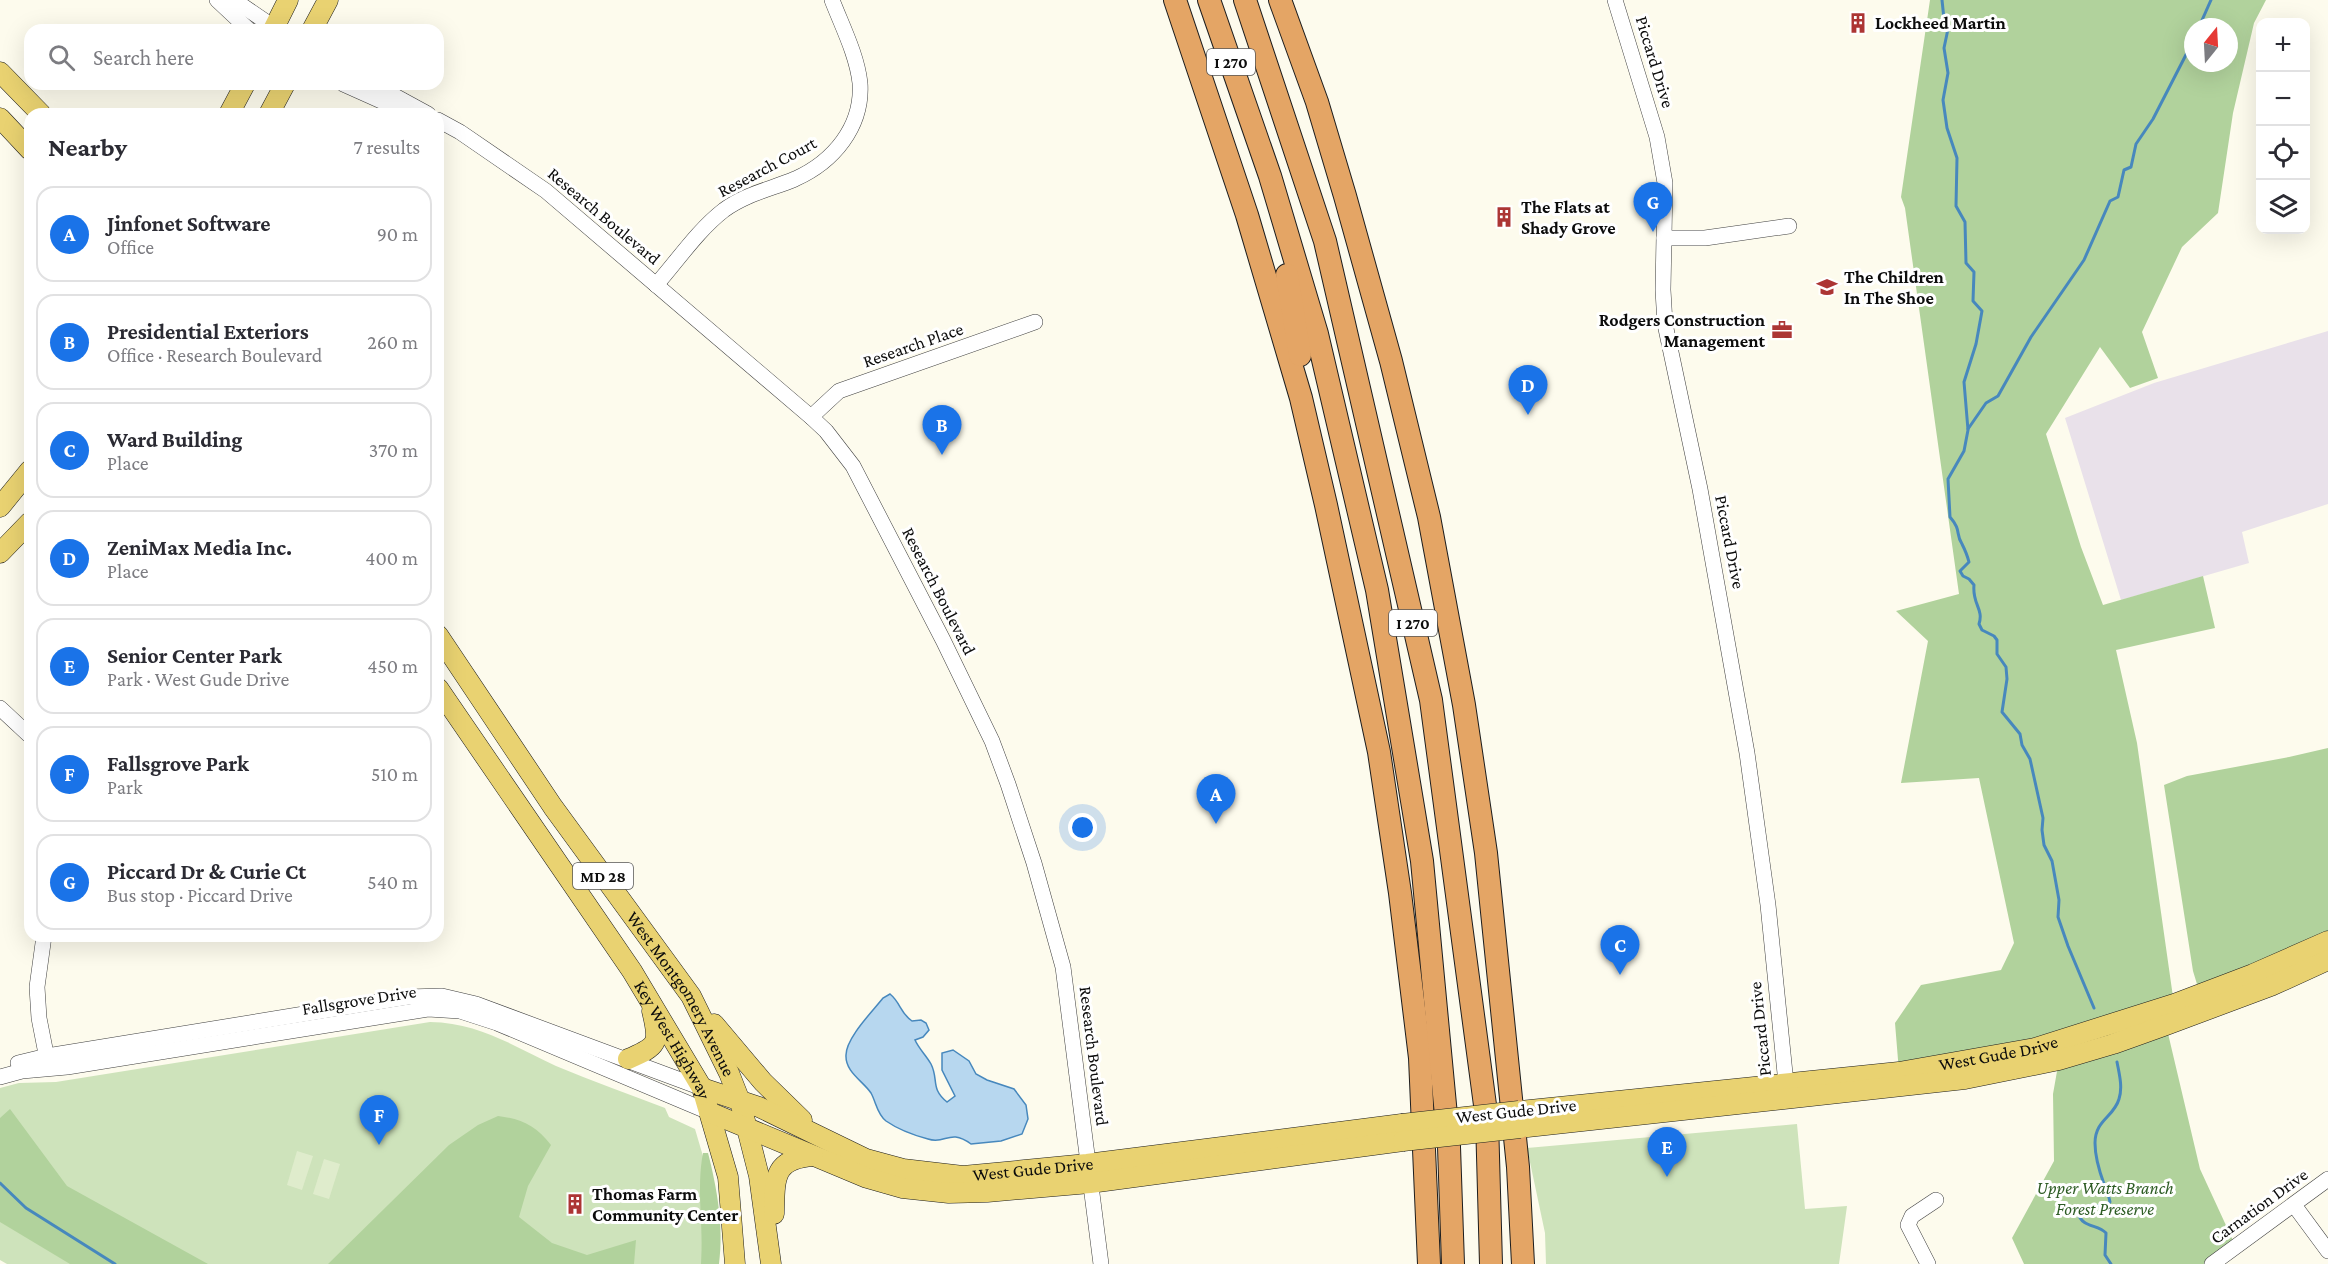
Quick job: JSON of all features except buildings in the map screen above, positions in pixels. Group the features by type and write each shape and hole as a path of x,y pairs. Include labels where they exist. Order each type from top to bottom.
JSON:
{"highway":[{"name":"I 270","path":"1175,0 1247,215 1301,398 1379,752 1400,893 1420,1058 1429,1264"},
{"name":"I 270","path":"1209,0 1269,176 1317,334 1377,590 1422,861 1449,1147 1453,1264"},
{"name":"I 270","path":"1245,0 1325,241 1431,700 1487,1120 1491,1264"},
{"name":"I 270","path":"1280,0 1317,102 1342,186 1391,361 1432,529 1464,705 1486,853 1518,1167 1523,1264"},
{"path":"1269,176 1326,505"}],"main road":[{"path":"277,24 288,0"},
{"path":"315,24 328,0"},
{"path":"0,72 35,108"},
{"path":"232,108 242,90"},
{"path":"272,108 282,90"},
{"path":"0,118 24,144"},
{"path":"0,507 24,477"},
{"path":"0,553 24,528"},
{"name":"West Montgomery Avenue","path":"444,644 552,807 691,996 722,1057 740,1101 763,1196 771,1263"},
{"name":"West Montgomery Avenue","path":"444,697 632,971"},
{"name":"West Gude Drive","path":"709,1112 867,1178 902,1188 949,1193 1403,1132 1787,1090 2036,1048 2174,1004 2253,974 2328,941"},
{"name":"West Gude Drive","path":"1787,1090 1965,1079 2059,1060 2113,1044 2271,986 2328,960"},
{"name":"Key West Highway","path":"632,971 702,1088 709,1112"},
{"path":"691,996 763,1082 791,1111 832,1143"},
{"path":"627,1059 647,1051 658,1035 648,997"},
{"name":"West Gude Drive","path":"702,1088 791,1122 866,1159 903,1169 963,1176 1089,1173"},
{"name":"MD 28","path":"709,1112 728,1177 735,1264"},
{"path":"771,1263 777,1175 784,1165 803,1157 813,1156"}],"street":[{"path":"217,0 243,24"},
{"path":"234,0 268,24"},
{"name":"Research Court","path":"656,285 702,231 724,210 753,193 795,179 823,164 848,134 856,114 860,83 854,58 832,0"},
{"name":"Piccard Drive","path":"1615,0 1657,137 1665,183 1663,290 1665,324 1702,500 1748,758 1768,905 1787,1090"},
{"path":"356,90 381,101 404,101"},
{"path":"384,90 417,108"},
{"name":"Research Boulevard","path":"444,123 546,191 812,417 853,466 943,639 992,741 1034,863 1063,968 1101,1264"},
{"path":"1664,238 1705,238 1789,226"},
{"name":"Research Place","path":"812,417 839,391 1035,322"},
{"path":"0,708 24,730"},
{"path":"43,942 37,987 39,1018 47,1062"},
{"name":"Fallsgrove Drive","path":"0,1068 47,1062 408,997 442,996 476,1004 702,1088"},
{"name":"Fallsgrove Drive","path":"0,1077 47,1062 67,1067 428,1009 460,1011 497,1023 709,1112"},
{"name":"Carnation Drive","path":"2212,1264 2328,1179"},
{"path":"1928,1264 1908,1225 1912,1216 1936,1200"},
{"path":"2294,1205 2328,1251"}],"shaded area":[{"path":"2328,331 2328,504 2242,532 2249,563 2121,600 2065,418 2154,383"}],"green space":[{"path":"1930,0 2266,0 2254,23 2233,113 2218,213 2182,247 2142,332 2158,378 2130,388 2100,347 2046,434 2081,547 2103,605 2203,576 2215,628 2116,650 2137,743 2174,1004 1899,1072 1895,1023 1921,985 2001,970 2014,943 1979,778 1901,783 1928,641 1896,611 1959,594 1905,208 1901,197"},
{"path":"2328,748 2328,941 2200,994 2193,971 2164,785 2187,776"},
{"path":"430,1022 465,1026 496,1037 556,1066 665,1108 669,1117 695,1129 705,1163 715,1264 7,1264 0,1260 0,1088 19,1083 56,1082"},
{"name":"Upper Watts Branch Forest Preserve","path":"2166,1025 2200,1169 2236,1247 2212,1264 2024,1264 2012,1238 2054,1161 2053,1094 2059,1060"},
{"path":"10,1109 67,1186 208,1264 70,1264 0,1222 0,1118"},
{"path":"498,1116 528,1124 551,1145 528,1186 519,1217 552,1243 587,1255 636,1240 634,1264 328,1264 449,1145 478,1125"},
{"path":"1797,1124 1805,1209 1847,1206 1839,1264 1546,1264 1545,1233 1527,1148"},
{"path":"297,1151 313,1156 302,1190 287,1185"},
{"path":"703,1153 708,1153 717,1194 721,1236 719,1264 701,1264 700,1180"},
{"path":"324,1159 340,1164 329,1199 313,1194"}],"water":[{"path":"890,994 908,1018 912,1021 921,1020 926,1023 929,1030 923,1037 915,1040 931,1064 938,1092 942,1097 947,1102 955,1096 942,1070 942,1053 953,1050 969,1061 976,1074 1014,1089 1026,1105 1028,1119 1022,1134 1001,1141 971,1144 958,1137 934,1140 906,1132 883,1118 871,1093 848,1066 846,1055 850,1041 860,1025 883,998"}],"waterway":[{"path":"1942,0 1944,19 1948,29 1944,48 1948,73 1943,100 1947,128 1957,158 1956,206 1965,222 1966,263 1974,272 1973,301 1982,311 1976,344 1964,382 1968,430 1964,451 1948,479 1950,517 1956,526 1969,562 1960,571 1974,585 1980,614 1979,624 1982,630 1997,640 1997,654 2006,667 2007,679 2002,712 2020,734 2022,745 2030,759 2043,818 2044,845 2052,861 2059,900 2058,917 2094,1008"},
{"path":"2203,18 2211,0"},
{"path":"1968,429 1986,403 1998,396 2031,337 2084,260 2110,201 2118,197 2124,170 2131,167 2136,144 2153,119 2184,59"},
{"path":"2111,1264 2105,1255 2106,1233 2087,1224 2078,1213 2082,1207 2107,1205 2110,1202 2098,1164 2095,1143 2098,1129 2117,1105 2119,1099 2121,1085 2117,1062"},
{"path":"0,1183 26,1208 115,1264"}],"place":[{"name":"Lockheed Martin","path":"1858,23"},
{"name":"The Flats at Shady Grove","path":"1504,217"},
{"name":"Piccard Dr & Curie Ct","path":"1653,232"},
{"name":"The Children In The Shoe","path":"1827,287"},
{"name":"Rodgers Construction Management","path":"1782,330"},
{"name":"ZeniMax Media Inc.","path":"1528,415"},
{"name":"Presidential Exteriors","path":"942,455"},
{"name":"Jinfonet Software","path":"1216,824"},
{"name":"Ward Building","path":"1620,975"},
{"name":"Fallsgrove Park","path":"379,1145"},
{"name":"Senior Center Park","path":"1667,1177"},
{"name":"Thomas Farm Community Center","path":"575,1204"}]}
